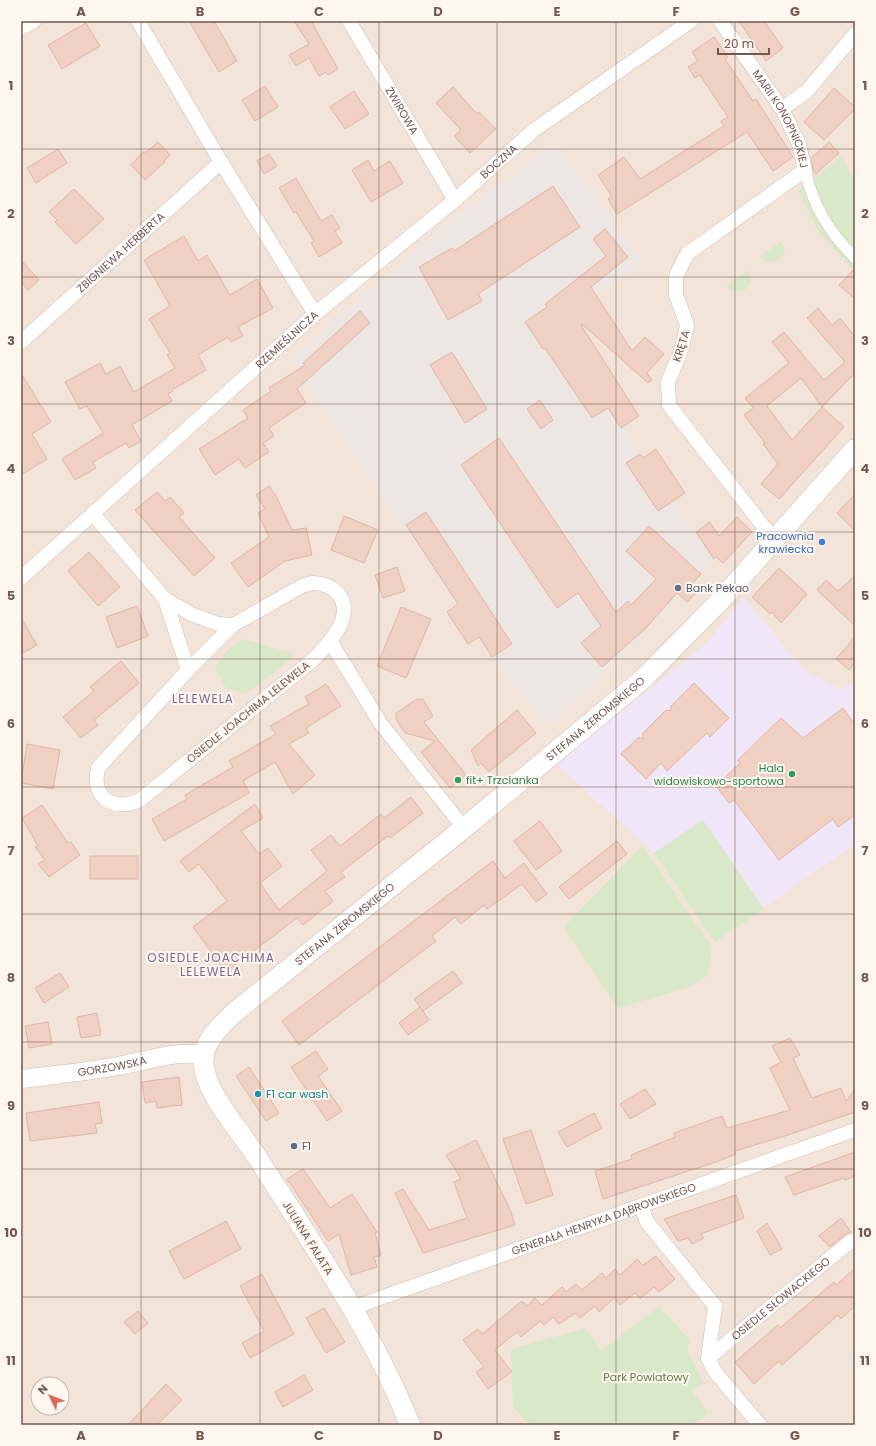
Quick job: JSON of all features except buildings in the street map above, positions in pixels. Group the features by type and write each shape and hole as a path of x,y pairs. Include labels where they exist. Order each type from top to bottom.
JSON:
{"main road":[{"name":"STEFANA ŻEROMSKIEGO","path":"203,1055 210,1039 220,1026 230,1017 464,828 643,679 719,602 855,449"},
{"name":"JULIANA FAŁATA","path":"203,1055 205,1074 213,1092 258,1158 352,1308 410,1425"}],"street":[{"path":"21,28 34,21"},
{"name":"RZEMIEŚLNICZA","path":"21,578 315,314 221,162 138,21"},
{"name":"ŻWIROWA","path":"349,21 455,200"},
{"name":"BOCZNA","path":"315,314 455,200 534,130 691,21"},
{"name":"MARII KONOPNICKIEJ","path":"720,21 782,109 799,144 801,173"},
{"path":"782,109 807,91 855,34"},
{"name":"ZBIGNIEWA HERBERTA","path":"21,342 221,162"},
{"path":"801,173 821,216 834,236 855,258"},
{"name":"KRĘTA","path":"775,538 763,526 669,405 668,382 682,348 687,325 676,295 676,276 687,254 801,173"},
{"path":"93,514 165,599 191,614 218,624 233,625"},
{"name":"OSIEDLE JOACHIMA LELEWELA","path":"312,583 321,584 335,590 343,603 343,620 330,641 314,659 140,800 121,806 108,801 99,792 97,784 98,768 188,670 233,625 302,586 312,583"},
{"path":"165,599 188,670"},
{"path":"330,641 381,724 464,828"},
{"name":"GORZOWSKA","path":"21,1079 117,1066 166,1056 193,1053 203,1055"},
{"name":"GENERAŁA HENRYKA DĄBROWSKIEGO","path":"352,1308 855,1130"},
{"path":"641,1206 647,1222 715,1306 708,1358 715,1372 760,1425"},
{"name":"OSIEDLE SŁOWACKIEGO","path":"708,1358 852,1241 855,1241"}],"shaded area":[{"path":"21,21 855,21 855,1425 21,1425"},
{"path":"556,142 645,264 551,321 713,560 586,693 547,726 478,639 290,359 464,210"},
{"path":"744,597 804,670 841,690 855,682 855,844 715,942 654,853 556,764 706,644"}],"green space":[{"path":"841,157 855,181 855,271 820,234 798,191"},
{"path":"782,241 785,252 779,260 771,262 761,258 760,256"},
{"path":"748,270 751,281 745,290 737,291 726,286"},
{"path":"243,639 295,654 275,672 245,694 226,688 215,668 228,650"},
{"path":"703,820 764,909 715,942 654,853"},
{"path":"642,846 712,947 708,975 687,988 618,1008 564,927"},
{"name":"Park Powiatowy","path":"659,1307 690,1340 687,1350 704,1383 692,1391 709,1413 693,1425 530,1425 513,1407 511,1349 586,1328 601,1350"}],"place":[{"name":"Pracownia krawiecka","path":"822,542"},
{"name":"Bank Pekao","path":"678,588"},
{"name":"Hala widowiskowo-sportowa","path":"792,774"},
{"name":"fit+ Trzcianka","path":"458,780"},
{"name":"F1 car wash","path":"258,1094"},
{"name":"F1","path":"294,1146"}],"district":[{"name":"LELEWELA","path":"203,699"},
{"name":"OSIEDLE JOACHIMA LELEWELA","path":"211,965"}]}
